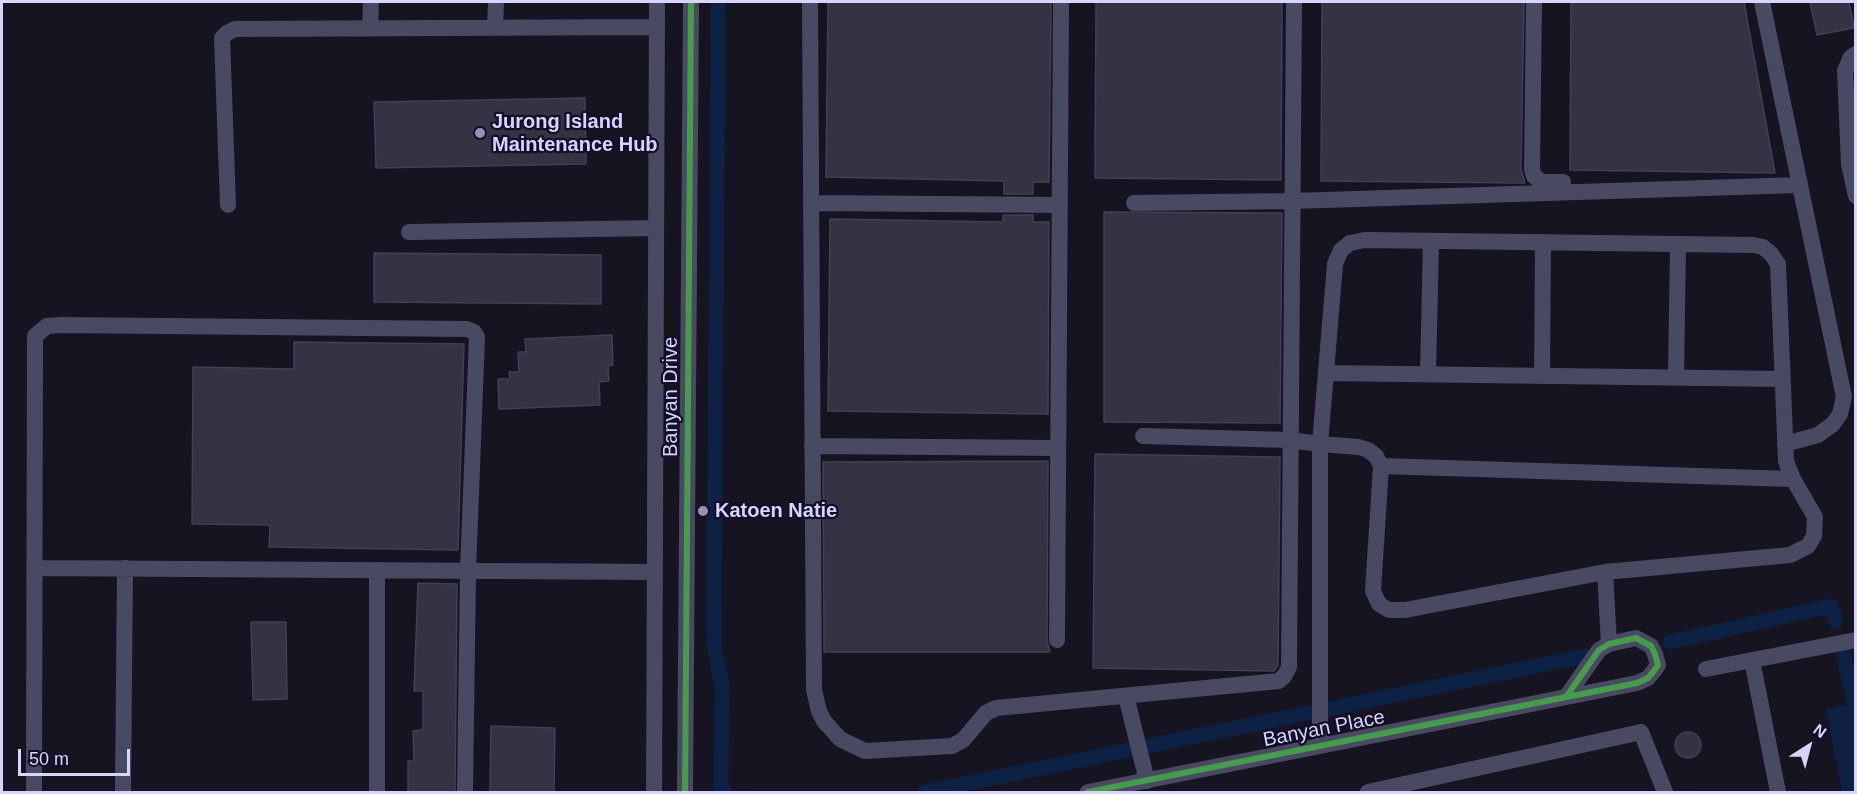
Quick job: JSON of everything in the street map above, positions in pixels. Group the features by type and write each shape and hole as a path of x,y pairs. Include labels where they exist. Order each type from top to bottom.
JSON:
{"street":[{"path":"370,2 370,28"},
{"path":"495,28 496,2"},
{"name":"Banyan Drive","path":"654,792 657,2"},
{"name":"Banyan Drive","path":"685,792 691,2"},
{"path":"810,2 814,690 824,721 840,738 865,751 952,746 963,740 986,713 996,708 1279,681 1285,675 1289,667 1294,2"},
{"path":"1057,640 1061,2"},
{"path":"1534,2 1532,169 1534,176 1542,182 1659,180 1683,188"},
{"path":"1762,2 1844,397 1840,414 1833,424 1818,435 1785,444"},
{"path":"228,205 222,38 235,28 657,27"},
{"path":"1856,54 1851,57 1845,71 1852,142 1849,164 1856,196"},
{"path":"1134,202 1292,201 1800,185"},
{"path":"811,203 1060,205"},
{"path":"409,232 656,228"},
{"path":"1143,436 1290,440 1320,444 1368,450 1376,456 1381,466 1373,591 1379,604 1389,610 1405,610 1605,572 1790,555 1808,546 1814,536 1815,517 1793,480 1785,461 1778,264 1763,247 1754,245 1365,240 1350,243 1341,250 1335,264 1320,444 1320,746"},
{"path":"1428,374 1431,241"},
{"path":"1542,376 1543,242"},
{"path":"1676,378 1678,244"},
{"path":"34,792 35,336 38,331 47,326 62,325 467,329 474,332 477,337 468,571 465,792"},
{"path":"1326,373 1782,379"},
{"path":"812,446 1058,448"},
{"path":"1381,466 1793,480"},
{"path":"36,567 654,572"},
{"path":"123,792 125,568"},
{"path":"376,792 377,570"},
{"path":"1566,697 1599,650 1609,644 1605,572"},
{"name":"Banyan Place","path":"1088,792 1637,683 1648,678 1658,665 1651,646 1644,640 1636,638 1609,644"},
{"path":"1706,669 1856,640"},
{"path":"1752,660 1778,792"},
{"path":"1126,696 1147,781"},
{"path":"1368,792 1641,732 1665,792"},
{"path":"685,775 697,792"}],"water":[{"path":"1855,703 1855,792 1842,792 1826,709"}],"building":[{"path":"828,2 1051,2 1049,182 1033,182 1033,194 1004,194 1004,181 826,177"},
{"path":"1096,2 1282,2 1281,180 1095,178"},
{"path":"1322,2 1524,2 1521,169 1525,183 1321,181"},
{"path":"1571,2 1744,2 1775,173 1570,170"},
{"path":"1810,2 1849,2 1854,28 1817,35"},
{"name":"Jurong Island Maintenance Hub","path":"585,98 586,164 376,168 374,102"},
{"path":"1104,212 1282,213 1280,423 1104,422"},
{"path":"1003,215 1033,215 1033,222 1049,222 1048,414 828,411 830,219 1003,222"},
{"path":"374,253 601,255 601,304 374,302"},
{"path":"612,335 613,365 608,366 609,381 599,382 600,405 499,409 498,379 510,379 509,372 519,372 518,352 526,352 525,339"},
{"path":"294,342 464,344 458,550 269,547 270,525 192,524 193,367 294,369"},
{"path":"1095,454 1280,457 1278,665 1274,671 1093,668"},
{"path":"1048,461 1047,640 1050,652 824,652 823,462"},
{"path":"418,583 457,584 455,792 408,792 408,761 414,761 413,731 423,730 423,691 414,691"},
{"path":"251,622 286,622 287,699 253,700"},
{"path":"491,726 555,728 554,792 490,792"},
{"path":"1688,732 1698,735 1701,745 1698,755 1688,758 1678,755 1675,745 1678,735"}],"waterway":[{"path":"718,2 714,644 722,686 721,787 725,792"},
{"path":"1670,642 1831,606 1836,621"},
{"path":"1843,654 1854,700"},
{"path":"925,792 1585,656"}],"cycle path":[{"path":"685,792 691,2"},
{"path":"1088,792 1637,683 1648,678 1658,665 1651,646 1636,638 1609,644 1599,650 1566,697"}],"place":[{"name":"Jurong Island Maintenance Hub","path":"480,133"},
{"name":"Katoen Natie","path":"703,511"}]}
